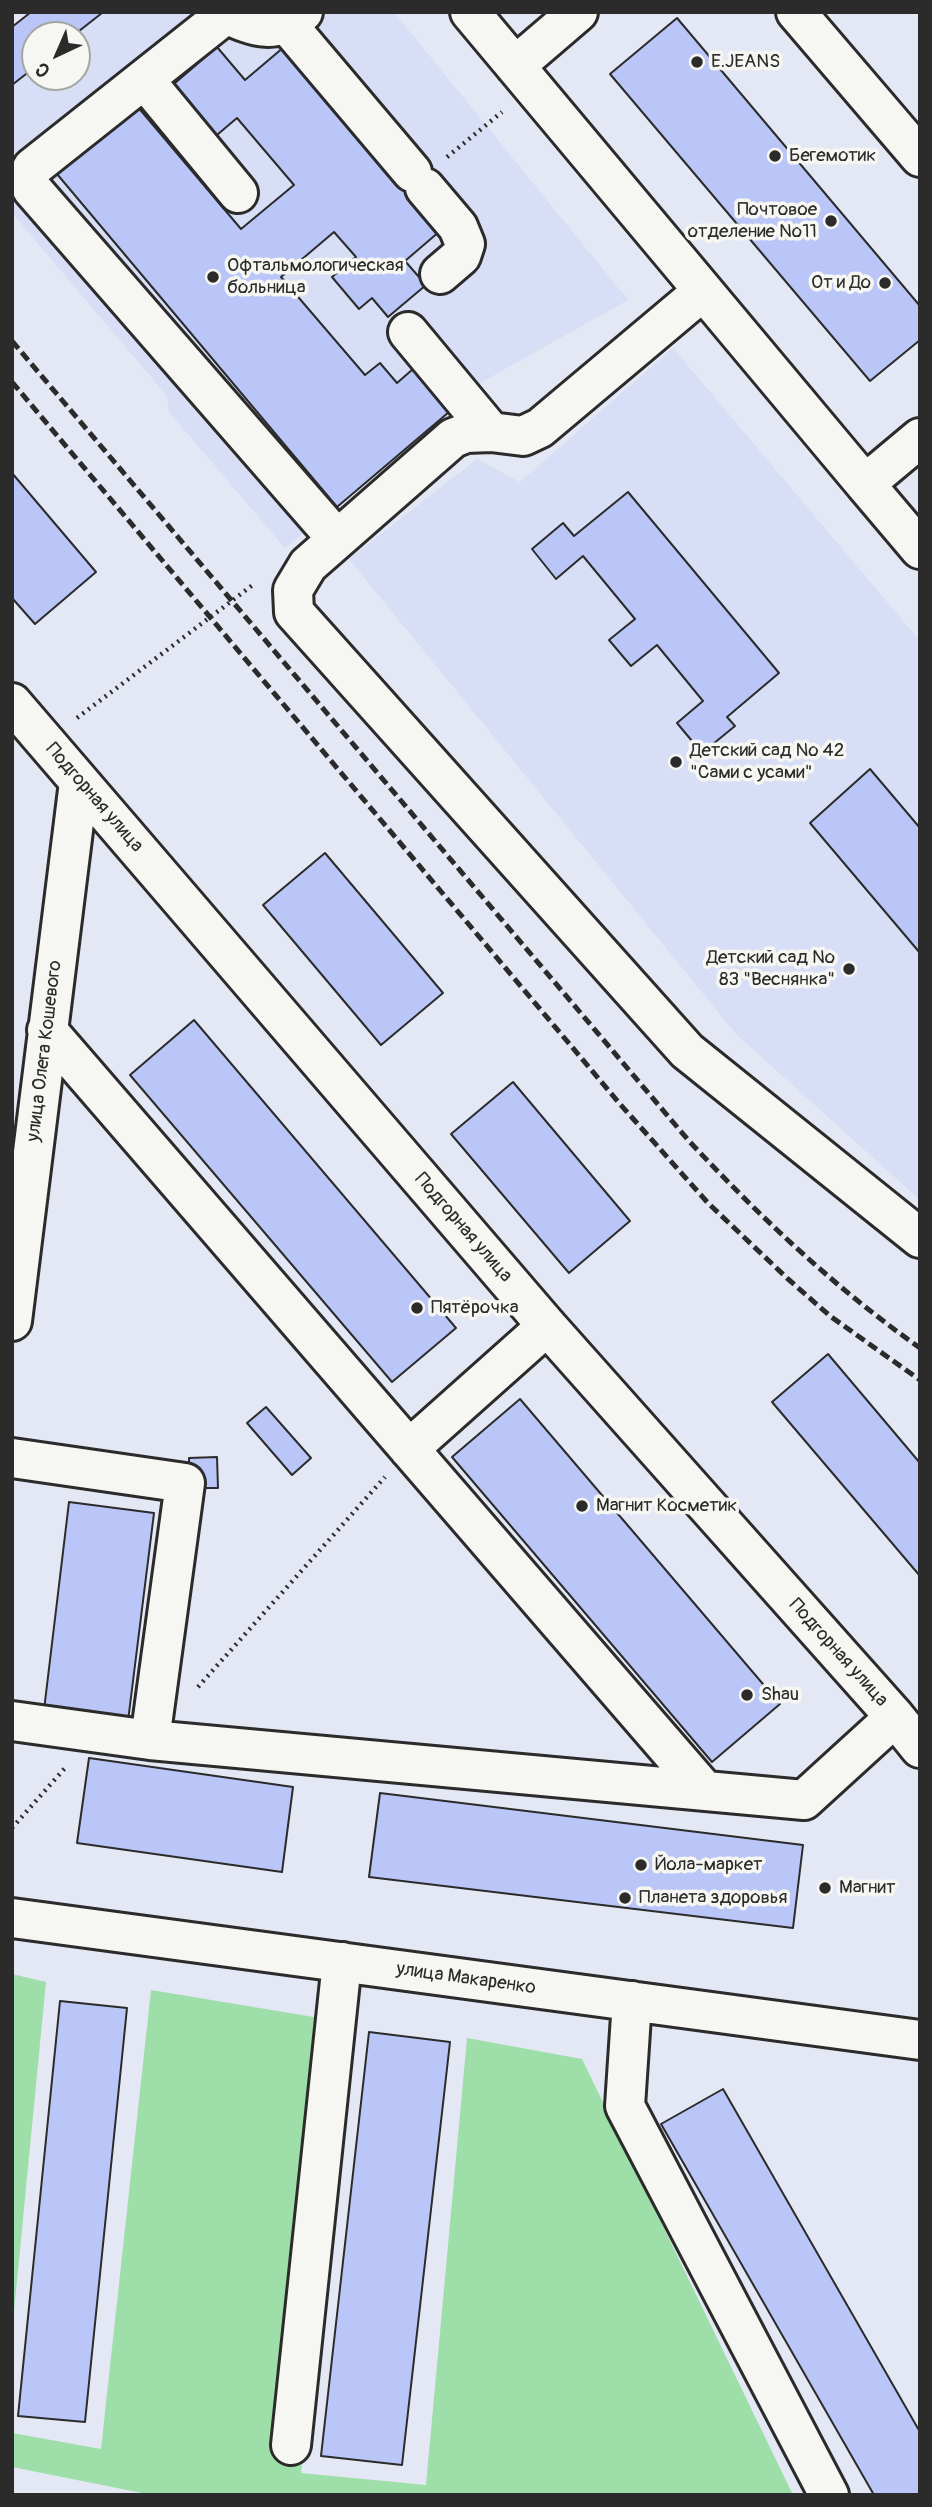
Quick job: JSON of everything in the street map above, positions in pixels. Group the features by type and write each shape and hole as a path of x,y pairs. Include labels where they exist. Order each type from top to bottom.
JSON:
{"street":[{"path":"470,12 920,549"},
{"path":"524,76 578,12"},
{"path":"796,12 920,158"},
{"path":"337,539 32,189 27,178 32,168 225,13 249,25 275,28 295,18 427,173 458,227 466,244 461,256 440,274"},
{"path":"144,79 238,192"},
{"path":"703,291 540,428 523,436 491,432 466,433 453,438 308,565 293,590 294,612 687,1051 920,1238"},
{"path":"408,332 491,432"},
{"path":"865,484 920,438"},
{"name":"Подгорная улица","path":"12,703 547,1326 920,1748"},
{"name":"улица Олега Кошевого","path":"12,1321 15,1270 79,782"},
{"path":"47,1030 705,1791"},
{"path":"409,1450 547,1326"},
{"path":"12,1458 185,1483 150,1740"},
{"path":"12,1721 150,1740 804,1800 895,1717"},
{"name":"улица Макаренко","path":"12,1918 920,2040"},
{"path":"290,2445 342,1962"},
{"path":"632,2001 625,2106 829,2495"}],"path":[{"path":"427,173 524,76"},
{"path":"46,742 264,577"},
{"path":"197,1688 409,1450"},
{"path":"12,1828 97,1732"}],"shaded area":[{"path":"31,12 394,12 628,300 482,382 337,507 285,548 169,412 167,396 12,213 12,27"},
{"name":"Детский сад № 42 \"Сами с усами\"","path":"673,348 920,641 920,1200 736,1034 349,559 477,459 520,482"}],"green space":[{"path":"12,1974 46,1982 12,2332"},
{"path":"151,1990 350,2023 301,2473 426,2485 467,2038 582,2059 793,2495 152,2495 12,2467 12,2433 101,2449"}],"building":[{"path":"31,12 102,13 91,22 21,21 21,78 12,85 12,27"},
{"path":"677,18 920,306 920,340 870,381 610,74"},
{"name":"Офтальмологическая больница","path":"217,47 245,80 284,47 440,231 405,261 426,285 388,317 372,298 359,309 332,277 356,257 334,232 281,277 365,375 380,363 397,383 413,369 449,412 337,507 57,174 137,106 241,229 294,185 237,118 211,140 168,89"},
{"path":"12,473 96,572 35,624 12,598"},
{"path":"628,492 779,673 727,717 735,726 702,753 677,723 703,701 657,645 631,666 609,640 635,619 583,556 556,579 532,549 563,523 574,536"},
{"path":"870,769 920,828 920,953 810,823"},
{"path":"325,853 443,993 381,1045 263,905"},
{"path":"194,1020 456,1328 392,1382 130,1075"},
{"path":"513,1082 630,1221 569,1273 451,1134"},
{"path":"828,1354 920,1463 920,1576 772,1402"},
{"path":"520,1399 780,1704 712,1762 452,1457"},
{"path":"266,1407 311,1458 292,1475 247,1423"},
{"path":"217,1457 218,1488 189,1488 189,1458"},
{"path":"69,1502 154,1513 128,1721 44,1710"},
{"path":"89,1758 293,1787 282,1872 77,1843"},
{"path":"380,1793 803,1845 793,1928 369,1877"},
{"path":"60,2001 127,2008 85,2422 18,2416"},
{"path":"369,2032 450,2042 402,2465 321,2456"},
{"path":"723,2089 920,2432 920,2495 874,2495 661,2124"}],"railway":[{"path":"12,341 689,1141 743,1197 828,1276 920,1348"},
{"path":"12,382 620,1104 708,1203 830,1316 920,1380"}],"place":[{"name":"E.JEANS","path":"697,62"},
{"name":"Бегемотик","path":"775,156"},
{"name":"Почтовое отделение №11","path":"831,221"},
{"name":"Офтальмологическая больница","path":"213,277"},
{"name":"От и До","path":"885,283"},
{"name":"Детский сад № 42 \"Сами с усами\"","path":"676,762"},
{"name":"Детский сад № 83 \"Веснянка\"","path":"849,969"},
{"name":"Пятёрочка","path":"417,1308"},
{"name":"Магнит Косметик","path":"582,1506"},
{"name":"Shau","path":"747,1695"},
{"name":"Йола-маркет","path":"641,1865"},
{"name":"Магнит","path":"825,1888"},
{"name":"Планета здоровья","path":"625,1898"}]}
